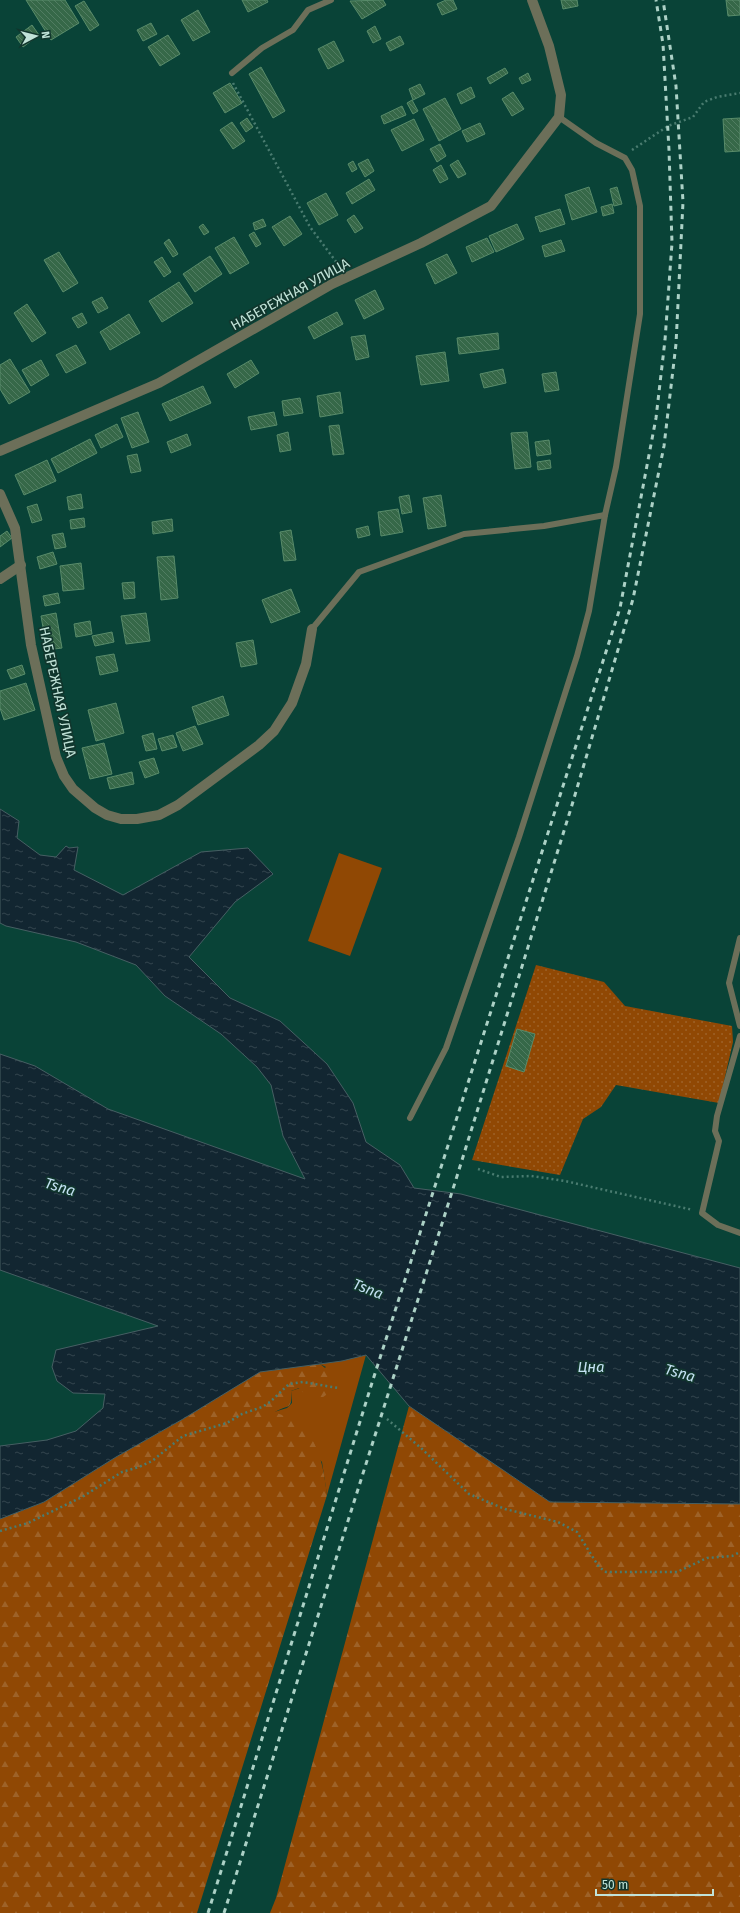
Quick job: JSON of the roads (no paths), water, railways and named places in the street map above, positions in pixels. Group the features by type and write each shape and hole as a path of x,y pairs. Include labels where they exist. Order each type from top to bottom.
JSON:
{"street":[{"path":"532,0 549,46 561,94 559,117"},
{"name":"НАБЕРЕЖНАЯ УЛИЦА","path":"0,451 159,383 348,277 421,243 491,206 559,117"},
{"name":"НАБЕРЕЖНАЯ УЛИЦА","path":"0,494 15,528 32,645 56,757 64,776 72,789 95,808 107,815 121,819 137,819 159,816 178,805 259,745 274,731 292,703 306,664 312,629"},
{"path":"0,579 21,566"}],"lane":[{"path":"232,73 262,48 293,30 308,10 331,0"},
{"path":"410,1118 446,1048 519,837 589,611 605,515 616,467 640,314 640,206 632,170 625,158 596,143 559,117"},
{"path":"312,629 359,572 464,534 544,526 605,515"},
{"path":"740,938 728,983 740,1026"},
{"path":"740,1036 718,1116 716,1131 719,1141 702,1213 718,1225 740,1233"}],"water":[{"name":"Цна","path":"0,809 19,821 17,838 40,855 56,857 66,846 69,848 78,847 74,870 123,895 201,852 248,848 273,874 235,902 189,957 230,998 280,1021 327,1064 353,1103 366,1142 400,1165 414,1188 461,1194 740,1268 740,1504 550,1502 409,1406 366,1355 342,1361 260,1372 183,1419 116,1457 44,1502 0,1519 0,1446 47,1440 76,1431 103,1408 105,1394 73,1393 57,1381 52,1367 56,1350 158,1326 0,1270 0,1054 35,1066 108,1109 305,1179 283,1136 271,1085 257,1067 221,1034 165,996 136,965 76,942 6,926 0,923"}],"railway":[{"path":"208,1913 371,1386 620,608 656,418 665,340 672,243 669,150 663,44 656,0"},
{"path":"224,1913 458,1173 572,805 633,599 664,446 676,344 683,202 676,86 663,0"}],"water label":[{"name":"Tsna","path":"60,1187"},
{"name":"Tsna","path":"368,1289"},
{"name":"Tsna","path":"680,1373"}]}
